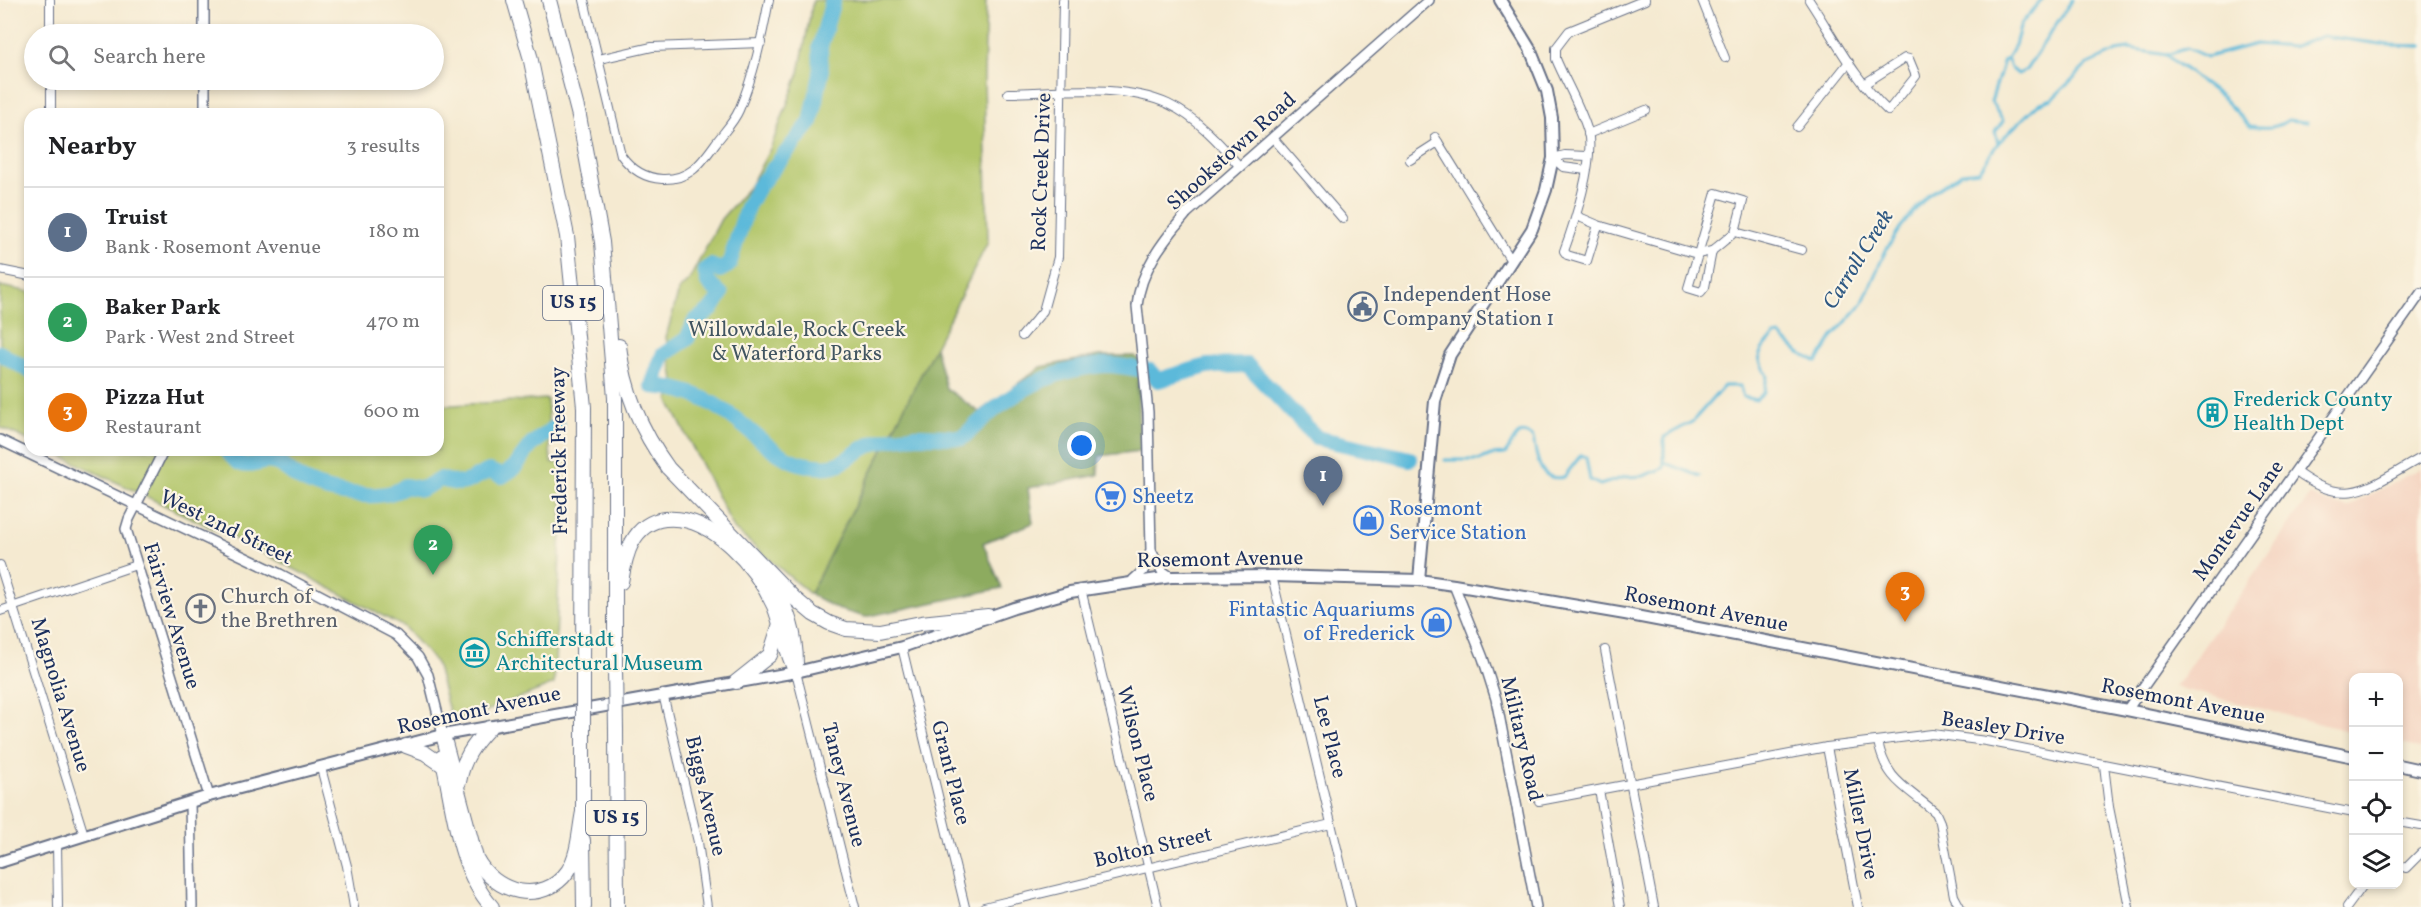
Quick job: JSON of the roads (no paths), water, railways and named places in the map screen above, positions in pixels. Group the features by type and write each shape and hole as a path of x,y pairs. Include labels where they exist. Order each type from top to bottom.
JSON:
{"highway":[{"name":"Frederick Freeway","path":"514,0 530,56 568,248 584,407 584,907"},
{"name":"US 15","path":"549,0 579,116 602,242 615,398 617,907"},
{"path":"602,242 626,386 641,426 668,468 762,566 813,615 846,629 880,631 921,623 988,616"},
{"path":"615,640 626,551 634,537 660,520 686,520 726,543 748,565 761,584 780,622 788,655 796,672"},
{"path":"762,566 790,621 796,650 796,672"},
{"path":"736,682 770,655 778,637 780,622"},
{"path":"458,784 462,766 469,751 489,728"},
{"path":"443,735 441,755 466,864 479,891 492,907"},
{"path":"443,735 476,858 490,879 509,890 531,892 542,890 561,879 573,861 583,812"},
{"path":"406,746 426,753 444,766"}],"main road":[{"path":"1419,580 1435,401 1450,355 1509,257 1532,229 1546,190 1553,158 1552,118 1546,91 1530,48 1500,0"},
{"name":"Rosemont Avenue","path":"0,862 209,796 443,735 796,672 902,647 988,616 1082,590 1133,580 1171,577 1272,576 1419,580 1454,585 1634,616 2127,710 2349,756"},
{"path":"2403,766 2421,770"}],"street":[{"path":"50,0 50,24"},
{"path":"204,0 204,24"},
{"path":"584,0 621,155 628,165 640,174 657,179 677,180 691,173 705,159 738,112 761,43 769,0"},
{"name":"Rock Creek Drive","path":"1022,336 1043,311 1058,256 1063,0"},
{"name":"Shookstown Road","path":"1151,551 1148,412 1137,306 1138,289 1146,270 1187,213 1429,0"},
{"path":"1598,225 1587,261 1567,255 1564,251 1577,216 1586,170 1588,134 1556,59 1556,48 1569,30 1645,0"},
{"path":"1702,0 1725,58"},
{"path":"1809,0 1864,84 1888,111 1916,76 1909,59 1905,58 1864,84"},
{"path":"599,59 652,47 761,43"},
{"path":"1797,128 1849,62"},
{"path":"51,90 51,108"},
{"path":"205,90 205,108"},
{"path":"1008,93 1115,91 1167,104 1191,119 1221,144 1240,166"},
{"path":"1588,134 1646,110"},
{"path":"1273,138 1343,219"},
{"path":"1410,160 1437,140 1509,257"},
{"path":"1553,158 1565,155 1587,156"},
{"path":"1553,158 1563,167 1586,170"},
{"path":"1577,216 1598,225 1697,254 1713,251 1735,232 1743,201 1716,193 1697,254 1688,288 1701,292 1706,287 1713,251"},
{"path":"1735,232 1802,250"},
{"path":"0,270 24,275"},
{"name":"Montevue Lane","path":"2127,710 2421,293"},
{"name":"West 2nd Street","path":"0,440 24,451"},
{"name":"West 2nd Street","path":"34,456 280,574 396,635 418,657 428,675 443,735"},
{"name":"Fairview Avenue","path":"161,456 126,529 209,796"},
{"path":"2296,472 2314,486 2349,494 2368,487 2421,458"},
{"path":"1151,551 1162,571 1171,577"},
{"path":"1133,580 1143,571 1151,551"},
{"name":"Magnolia Avenue","path":"0,565 84,835"},
{"path":"0,611 136,565"},
{"name":"Lee Place","path":"1272,576 1352,907"},
{"name":"Military Road","path":"1454,585 1483,658 1496,699 1536,907"},
{"name":"Wilson Place","path":"1082,590 1158,907"},
{"name":"Grant Place","path":"902,647 964,907"},
{"path":"1605,650 1654,907"},
{"name":"Taney Avenue","path":"796,672 855,907"},
{"name":"Biggs Avenue","path":"663,694 698,843 707,907"},
{"name":"Beasley Drive","path":"1539,801 1827,747 1932,734 1963,736 2349,812"},
{"path":"1878,741 1881,758 1888,772 1936,813 1940,822 1954,896 1960,907"},
{"name":"Miller Drive","path":"1827,747 1858,907"},
{"path":"2104,765 2109,807 2129,907"},
{"path":"321,768 347,866 354,907"},
{"path":"1599,790 1620,907"},
{"path":"190,802 192,907"},
{"path":"2403,823 2421,826"},
{"name":"Bolton Street","path":"984,907 1331,824"},
{"path":"57,844 58,907"},
{"path":"2403,867 2406,868 2421,854"},
{"path":"2347,907 2361,889"}],"waterway":[{"name":"Carroll Creek","path":"833,0 820,47 821,74 811,122 758,187 747,207 729,265 720,270 711,266 705,270 708,283 721,294 712,309 695,321 687,339 663,355 652,386 693,394 728,413 770,447 791,460 821,467 838,464 865,447 886,440 918,436 962,438 994,410 1026,388 1044,379 1082,368 1115,365 1150,371 1158,380 1207,366 1247,365 1317,438 1410,459"},
{"path":"2007,58 2015,45 2021,24 2042,0"},
{"path":"1998,143 1995,132 2003,121 1991,102 2004,60 2008,60 2011,68 2018,74 2026,70 2072,0"},
{"name":"Carroll Creek","path":"1445,460 1479,460 1491,455 1505,454 1516,437 1522,433 1533,438 1540,466 1544,472 1555,478 1564,477 1581,455 1586,457 1590,480 1600,485 1625,477 1643,476 1664,468 1664,437 1692,422 1724,386 1740,386 1743,397 1756,400 1764,393 1767,376 1759,359 1761,351 1774,336 1780,335 1799,353 1817,362 1834,335 1862,304 1886,250 1900,228 1928,195 1962,173 1979,171 1998,143 2038,104 2052,99 2088,64 2117,51 2129,49 2166,55 2187,48 2207,57 2256,44 2292,47 2323,36 2388,45 2421,46"},
{"path":"2166,55 2223,98 2250,126 2270,127 2288,120 2307,122"},
{"name":"Carroll Creek","path":"0,353 24,367"},
{"name":"Carroll Creek","path":"232,456 246,465 264,462 279,464 302,480 328,490 342,493 384,494 405,486 422,489 441,479 462,483 489,471 502,476 514,468 532,444 557,426"},
{"path":"1665,463 1700,476"}],"place":[{"name":"Independent Hose Company Station 1","path":"1362,307"},
{"name":"Frederick County Health Dept","path":"2212,412"},
{"name":"Sheetz","path":"1111,497"},
{"name":"Truist","path":"1323,506"},
{"name":"Rosemont Service Station","path":"1368,521"},
{"name":"Baker Park","path":"433,575"},
{"name":"Church of the Brethren","path":"200,609"},
{"name":"Fintastic Aquariums of Frederick","path":"1436,622"},
{"name":"Pizza Hut","path":"1905,622"},
{"name":"Schifferstadt Architectural Museum","path":"475,652"}],"park label":[{"name":"Willowdale, Rock Creek & Waterford Parks","path":"797,342"}]}
